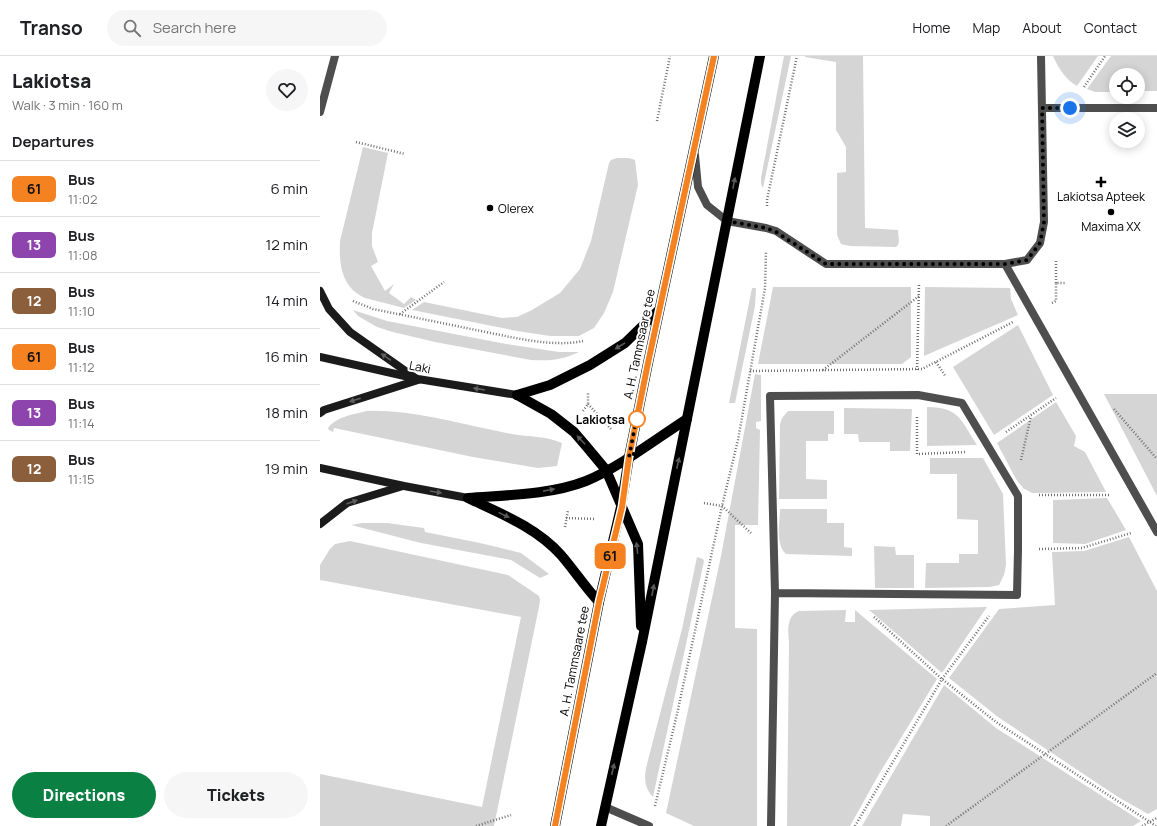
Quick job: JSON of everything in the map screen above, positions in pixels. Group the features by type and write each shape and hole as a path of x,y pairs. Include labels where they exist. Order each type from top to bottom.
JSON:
{"main road":[{"name":"A. H. Tammsaare tee","path":"555,826 599,602 622,507 629,457 659,310 714,56"},
{"path":"601,826 642,642 760,56"},
{"path":"517,395 550,385 590,365 625,343 659,310"},
{"path":"517,395 551,414 574,432 606,470 638,544 642,642"},
{"path":"468,498 516,495 568,486 586,481 629,457 687,419"},
{"path":"468,498 511,519 540,536 560,554 599,602"}],"street":[{"path":"320,112 334,56"},
{"path":"694,151 698,187 707,205 727,221 766,228 776,232 826,264 1005,264 1027,260 1040,243 1044,222 1041,56"},
{"path":"1042,108 1157,108"},
{"path":"1005,264 1156,528"},
{"path":"320,292 329,309 350,332 418,379"},
{"name":"Laki","path":"320,357 418,379 517,395"},
{"path":"320,413 324,410 418,379"},
{"path":"771,826 775,593 770,396 918,395 962,403 1016,493 1018,550 1017,595 850,595 775,593"},
{"path":"320,468 468,498"},
{"path":"320,524 347,503 404,486"},
{"path":"605,807 649,826"}],"path":[{"path":"657,121 670,56"},
{"path":"767,200 797,56"},
{"path":"1070,108 1105,56"},
{"path":"356,142 406,154"},
{"path":"654,811 738,440 765,288 766,254"},
{"path":"917,370 919,264"},
{"path":"400,314 444,282"},
{"path":"823,370 919,296"},
{"path":"346,299 373,309 507,336 544,342 573,343 585,340"},
{"path":"750,371 917,370 922,369 1018,319"},
{"path":"581,413 588,404 588,389"},
{"path":"588,404 614,432"},
{"path":"1112,407 1157,459"},
{"path":"1031,415 1016,493 1111,494"},
{"path":"704,503 722,506 774,553"},
{"path":"565,530 568,508"},
{"path":"566,518 596,520"},
{"path":"1018,550 1082,548 1131,533"},
{"path":"850,595 942,679 996,722 1156,826"},
{"path":"855,826 942,679 1006,595"},
{"path":"946,826 1157,673"},
{"path":"476,826 511,815"},
{"path":"1142,826 1157,818"}],"shaded area":[{"path":"784,56 791,56 763,188 761,178"},
{"path":"805,56 863,56 865,228 898,230 899,241 896,247 850,246 841,244 837,235 837,173 846,172 846,147 836,130 836,62"},
{"path":"1053,56 1098,56 1077,86 1063,73"},
{"path":"1111,56 1157,56 1157,91 1145,91 1145,68 1109,68 1109,92 1095,92 1087,89"},
{"path":"363,147 388,153 372,233 372,246 378,262 371,266 385,291 394,284 389,293 404,304 411,297 416,300 404,308 365,298 351,288 343,274 340,258 340,241"},
{"path":"617,158 629,158 635,160 638,185 613,292 604,313 594,328 579,336 550,336 412,310 424,302 502,318 517,317 560,293 580,269 591,241 609,163 611,160"},
{"path":"773,287 911,287 911,357 902,364 758,364"},
{"path":"925,287 1010,288 1011,299 1018,315 924,356"},
{"path":"752,288 756,288 755,306 735,403 729,403"},
{"path":"353,310 387,321 506,344 559,352 579,352 567,357 556,359 531,360 435,342 393,332 377,327 358,316"},
{"path":"1018,325 1053,395 994,435 953,367"},
{"path":"755,374 761,375 761,421 756,422 756,428 760,430 758,525 735,525 735,628 757,629 757,826 694,826 666,813 721,556"},
{"path":"1104,394 1157,394 1157,496"},
{"path":"1056,402 1076,436 1074,446 1085,452 1106,492 1032,493 1023,488 1016,479 997,443"},
{"path":"927,407 938,408 953,413 963,422 977,445 927,446"},
{"path":"844,408 912,409 910,451 890,451 890,442 859,442 858,434 844,434"},
{"path":"367,411 385,411 421,415 494,431 556,441 562,443 557,466 538,468 473,457 334,428 333,432 328,428 331,424 340,419"},
{"path":"788,411 834,411 834,434 828,434 828,441 806,441 806,479 827,480 827,499 779,499 780,424 782,418"},
{"path":"930,458 983,458 1003,494 1006,565 1004,575 999,585 990,587 925,588 926,563 959,563 959,554 978,554 978,520 957,519 957,474 930,474"},
{"path":"1107,498 1126,530 1085,544 1053,543 1053,500"},
{"path":"780,509 827,509 827,523 844,523 844,547 852,548 852,556 786,554 780,545 779,539"},
{"path":"362,523 387,523 424,528 425,532 521,553 549,574 540,578 511,560 421,543 351,525"},
{"path":"1129,537 1157,591 1157,809 1148,814 1118,797 998,717 949,678 999,609 1055,605 1052,552 1084,551"},
{"path":"350,541 508,575 539,596 539,607 494,826 320,826 320,774 482,807 521,617 320,580 320,565 330,549 335,544"},
{"path":"874,546 895,547 896,555 914,555 914,588 875,588"},
{"path":"697,557 703,559 704,561 653,797 648,791 646,784 646,768 682,629"},
{"path":"987,607 942,673 869,610"},
{"path":"846,610 845,622 855,622 855,610 937,679 879,774 850,826 787,826 788,629 790,620 795,613 799,611"},
{"path":"944,685 996,728 1141,821 1133,826 930,826 930,816 903,814 901,826 862,826"}],"bus line":[{"name":"61","path":"555,826 599,602 622,507 629,457 648,363 714,56"}],"place":[{"name":"Lakiotsa Apteek","path":"1101,182"},
{"name":"Olerex","path":"490,208"},
{"name":"Maxima XX","path":"1111,212"},
{"name":"Lakiotsa","path":"637,419"}],"route":[{"path":"637,419 637,416 629,457 687,419 727,221 766,228 776,232 826,264 1005,264 1027,260 1040,243 1044,222 1042,108 1070,108"}]}
